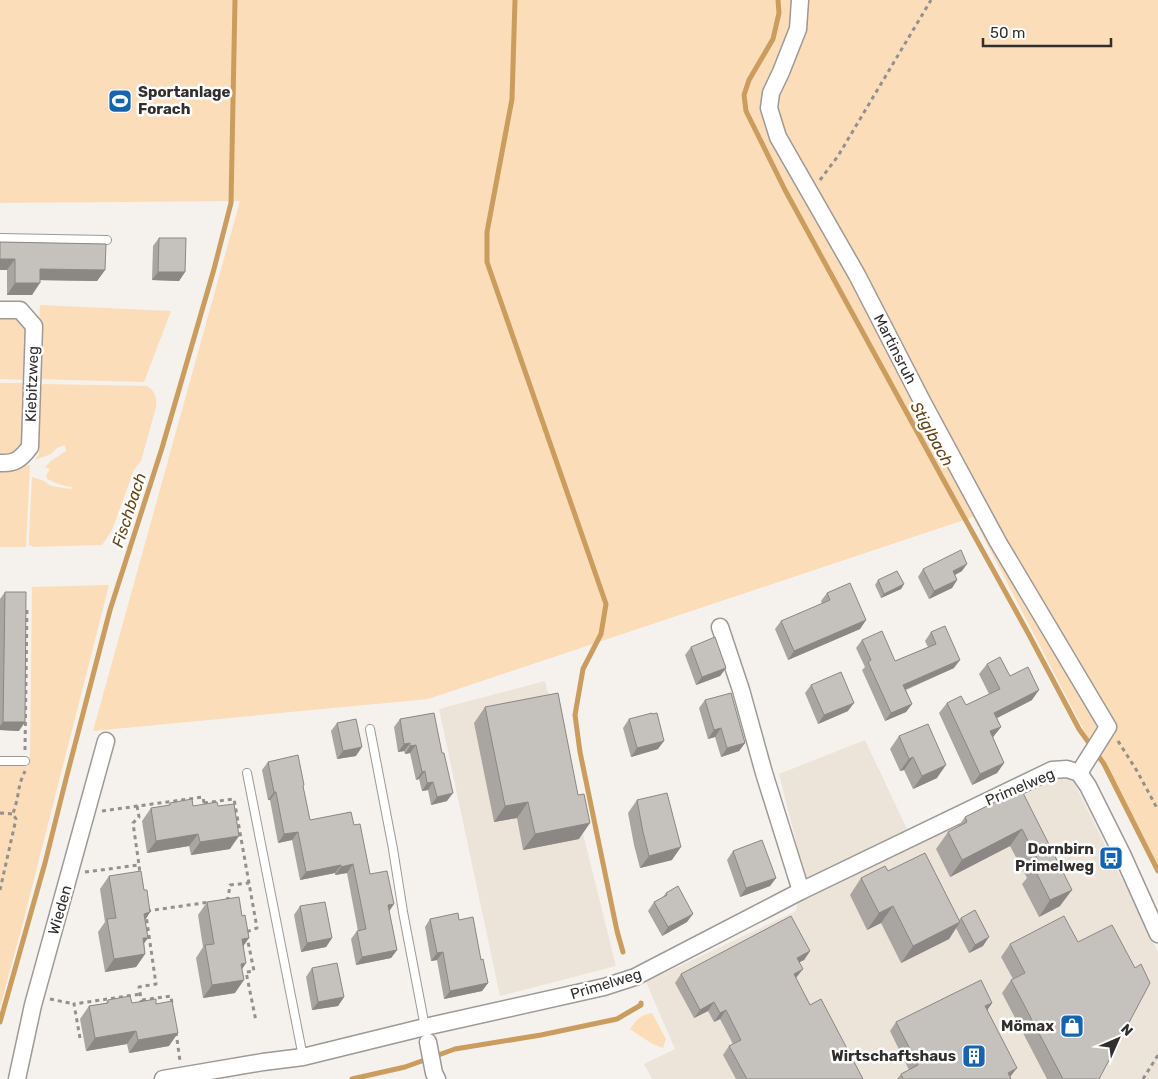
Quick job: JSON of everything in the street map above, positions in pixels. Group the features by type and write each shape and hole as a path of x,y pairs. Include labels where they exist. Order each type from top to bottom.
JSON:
{"street":[{"name":"Martinsruh","path":"800,0 798,29 771,93 769,108 778,137 857,275 998,542 1105,732"},
{"name":"Kiebitzweg","path":"0,310 20,310 34,326 30,447 22,457 10,464 0,463"},
{"path":"720,626 801,891"},
{"path":"1105,732 1083,767 1088,786 1122,854 1158,934"},
{"name":"Wieden","path":"17,1079 35,997 106,742"},
{"name":"Primelweg","path":"303,1057 426,1035 635,977 801,891 1052,770 1083,767"},
{"path":"426,1035 435,1076"},
{"path":"162,1079 303,1057"}],"lane":[{"path":"0,238 107,240"},
{"path":"370,729 426,1035"},
{"path":"0,761 25,761"},
{"path":"247,773 303,1057"}],"path":[{"path":"811,193 838,156 931,0"},
{"path":"0,890 16,819 13,814 20,783 25,772 27,608"},
{"path":"1105,732 1137,771 1158,810"},
{"path":"86,813 203,797 206,812"},
{"path":"204,803 234,799 257,928 246,932 254,971 246,972 256,1022"},
{"path":"137,806 139,817 133,823 140,874"},
{"path":"0,813 13,814"},
{"path":"69,874 139,865"},
{"path":"143,1006 139,987 156,984 146,912 228,899 230,885 249,883"},
{"path":"35,997 74,1004 140,994"},
{"path":"142,1000 171,996 172,1005"},
{"path":"74,1004 80,1038"},
{"path":"176,1032 182,1076"},
{"path":"1143,1079 1158,1055"}],"shaded area":[{"path":"0,0 1158,0 1158,873 973,517 428,699 93,731 240,201 0,203"},
{"path":"40,305 171,311 144,382 36,379"},
{"path":"0,314 16,318 27,330 27,380 0,379"},
{"path":"0,383 26,383 25,443 14,455 0,458"},
{"path":"43,384 147,386 155,395 156,407 141,461 134,470 112,530 102,545 34,547 29,545 32,477 44,481 51,486 71,489 72,487 61,485 47,479 46,476 50,469 45,467 66,451 65,445 57,448 51,454 35,460 39,454 39,390"},
{"path":"30,465 26,547 0,547 0,470"},
{"path":"109,585 0,1007 0,766 28,766 30,757 32,587"},
{"path":"545,681 616,966 500,996 439,709"},
{"path":"865,740 906,827 919,841 1020,792 1070,774 1158,952 1158,1079 652,1079 644,1064 675,1049 646,982 796,911 804,873 779,774"},
{"path":"652,1013 666,1039 663,1048 651,1043 630,1029 639,1018"}],"building":[{"path":"159,238 186,238 185,272 158,272"},
{"path":"0,242 106,244 105,270 40,269 40,283 15,283 15,259 0,259"},
{"path":"961,550 967,564 953,571 957,580 934,591 923,569"},
{"path":"897,571 904,584 884,594 878,580"},
{"path":"850,583 866,620 794,651 781,621 830,600 827,593"},
{"path":"5,592 26,592 25,722 3,722"},
{"path":"945,626 960,660 903,685 912,704 891,713 868,662 871,660 862,640 882,631 895,661 936,644 931,632"},
{"path":"715,637 726,668 702,677 691,647"},
{"path":"1000,657 1010,676 1028,667 1039,690 994,713 1001,727 990,731 1004,763 980,774 947,703 961,696 966,705 1000,689 987,664"},
{"path":"841,672 854,703 824,715 811,685"},
{"path":"558,693 578,795 584,794 590,823 535,834 528,802 505,806 485,707"},
{"path":"731,693 745,743 727,748 721,728 714,730 705,700"},
{"path":"434,713 453,793 437,797 433,782 427,783 425,771 422,772 416,745 404,744 400,719"},
{"path":"657,713 664,741 637,748 629,719"},
{"path":"356,719 362,747 343,751 337,723"},
{"path":"928,724 946,765 922,776 913,757 909,759 899,736"},
{"path":"298,755 310,820 351,812 354,825 360,824 370,874 387,871 394,904 388,905 397,950 362,957 357,931 366,929 353,864 306,872 298,832 284,834 268,762"},
{"path":"1021,789 1072,890 1050,900 1034,868 1040,864 1022,829 962,860 948,832 967,822 965,817"},
{"path":"667,793 681,847 649,856 637,800"},
{"path":"192,799 193,806 217,802 218,806 234,804 239,836 200,842 198,834 156,841 151,808"},
{"path":"762,840 776,878 746,888 733,851"},
{"path":"925,853 960,922 913,946 893,906 879,913 861,878 885,866 888,871"},
{"path":"141,871 144,890 147,890 150,912 144,914 148,938 143,938 145,954 114,959 107,919 116,918 109,876"},
{"path":"678,886 693,914 668,927 654,902"},
{"path":"239,897 242,916 245,915 249,938 242,939 246,963 241,964 244,980 212,985 205,945 214,944 207,902"},
{"path":"325,902 332,938 307,943 300,906"},
{"path":"975,910 989,937 975,945 961,918"},
{"path":"458,913 459,920 473,917 481,960 483,959 488,983 450,991 443,952 437,953 430,919"},
{"path":"791,916 810,951 797,958 803,969 794,974 810,1005 821,999 863,1079 747,1079 729,1046 741,1040 726,1010 720,1013 714,1002 700,1010 681,974"},
{"name":"Mömax","path":"1064,916 1078,942 1112,925 1135,968 1141,964 1150,983 1099,1079 1063,1079 1011,980 1025,973 1010,944"},
{"path":"337,963 344,997 318,1002 312,968"},
{"path":"981,980 992,1003 985,1006 1017,1068 1008,1073 1011,1079 903,1079 901,1074 918,1065 896,1022"},
{"path":"130,996 132,1003 156,999 156,1004 172,1001 178,1033 138,1040 136,1031 95,1038 89,1006 108,1003 108,1000"}],"waterway":[{"name":"Fischbach","path":"0,1022 45,863 110,610 162,448 214,269 231,203 235,0"},
{"path":"515,0 512,99 487,232 487,262 606,604 601,634 583,669 575,715 580,752 623,952"},
{"name":"Stiglbach","path":"778,0 779,13 773,39 749,80 744,95 746,111 785,190 1079,729 1104,764 1158,871"},
{"path":"352,1079 405,1067 455,1049 541,1035 617,1019 641,1005 641,1003"}],"place":[{"name":"Sportanlage Forach","path":"120,101"},
{"name":"Dornbirn Primelweg","path":"1111,858"},
{"name":"Mömax","path":"1072,1026"},
{"name":"Wirtschaftshaus","path":"974,1056"}]}
